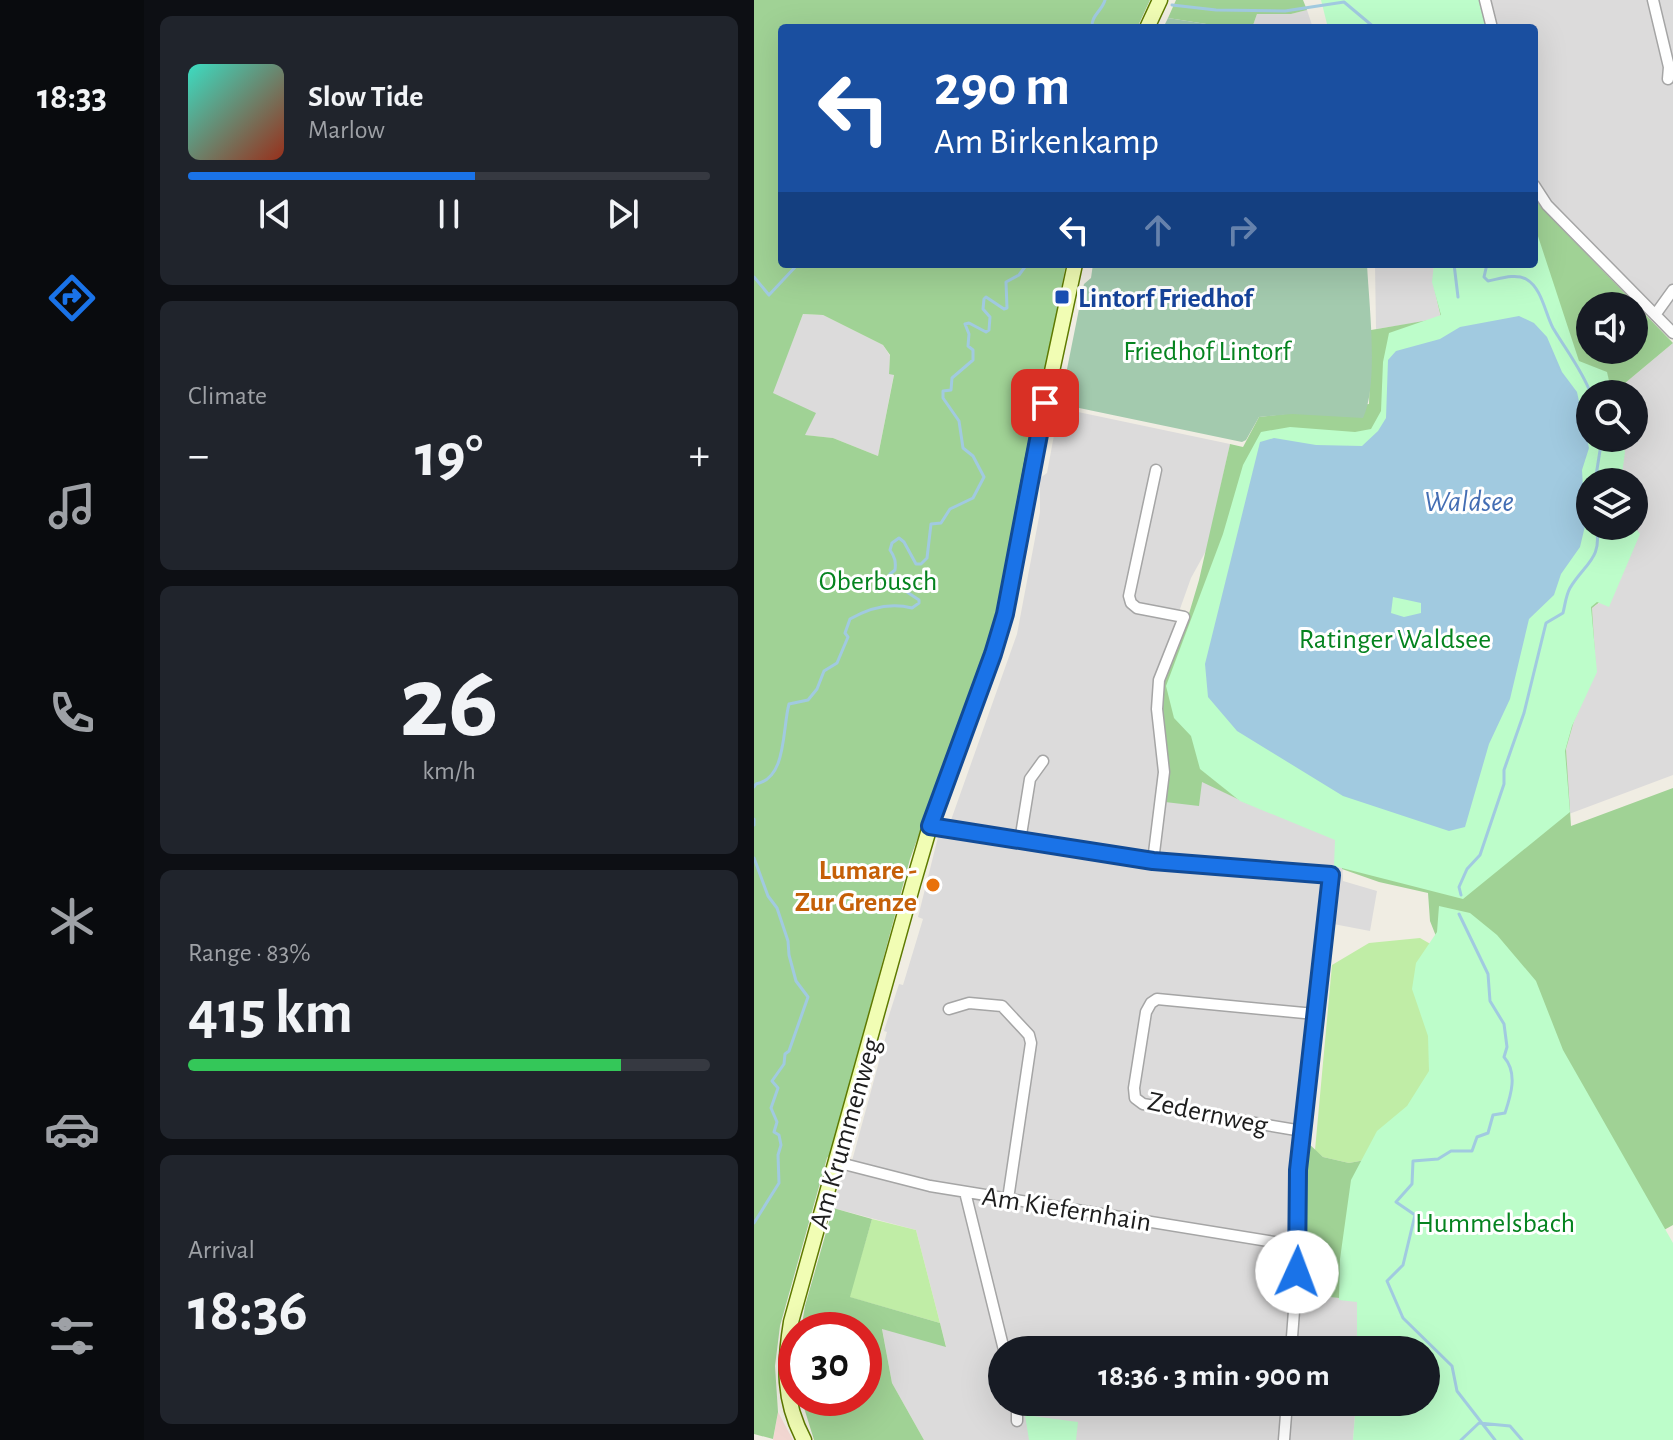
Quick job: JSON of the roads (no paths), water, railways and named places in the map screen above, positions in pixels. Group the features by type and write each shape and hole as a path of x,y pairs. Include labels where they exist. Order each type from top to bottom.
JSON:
{"main road":[{"path":"1149,24 1160,0"},
{"name":"Am Krummenweg","path":"804,1440 785,1386 785,1357 791,1322 930,826 1005,614 1033,460 1074,268"}],"street":[{"path":"1485,0 1491,24"},
{"path":"1653,0 1669,67 1668,79"},
{"path":"1538,191 1547,205 1673,333"},
{"path":"1655,315 1673,290"},
{"path":"1153,861 1164,772 1157,709 1159,680 1184,617 1137,608 1129,596 1156,470"},
{"path":"1020,841 1030,779 1043,761"},
{"path":"930,826 1153,861 1331,875 1298,1170 1299,1246 1292,1336"},
{"name":"Zedernweg","path":"1302,1131 1143,1104 1135,1098 1134,1088 1146,1012 1157,999 1315,1014"},
{"path":"949,1009 969,1003 1002,1006 1029,1035 1031,1043 1008,1199"},
{"name":"Am Kiefernhain","path":"836,1162 930,1186 1299,1246"},
{"path":"965,1192 1001,1336"},
{"path":"1017,1416 1017,1421"},
{"path":"1284,1440 1286,1416"}],"water":[{"name":"Waldsee","path":"1519,316 1534,323 1547,337 1562,372 1576,391 1576,452 1588,452 1583,468 1576,468 1576,540 1582,540 1580,547 1561,574 1554,595 1529,619 1510,699 1489,744 1465,827 1449,831 1343,796 1237,731 1208,697 1205,664 1260,442 1274,438 1316,445 1362,446 1386,418 1388,360 1396,351 1440,339 1460,327","holes":["1393,597 1421,603 1421,613 1404,617 1391,613"]}],"waterway":[{"path":"1092,24 1105,0"},
{"name":"Hummelsbach","path":"1172,5 1216,10 1285,11 1344,2 1370,24"},
{"path":"754,277 769,295 794,268"},
{"path":"754,787 766,780 778,763 789,704 808,700 817,689 824,671 837,663 848,637 845,633 850,619 880,607 912,608 919,603 889,580 895,570 890,550 892,543 899,538 916,564 921,564 927,558 931,524 941,523 950,509 973,498 984,477 973,456 963,448 959,421 943,398 943,391 951,390 952,378 973,360 965,324 986,332 989,330 990,317 983,309 984,299 986,297 1007,308 1006,282 1019,275 1024,268"},
{"path":"1454,268 1458,297"},
{"name":"Hummelsbach","path":"1486,268 1484,277 1488,281 1517,276 1536,288 1553,328 1584,380"},
{"name":"Hummelsbach","path":"1597,468 1600,452"},
{"name":"Hummelsbach","path":"1461,895 1459,887 1467,869 1480,855 1504,784 1504,770 1524,713 1546,623 1563,613 1570,588 1595,554 1598,540"},
{"path":"754,819 754,825"},
{"path":"754,858 768,896 777,908 796,981 808,997 789,1051 785,1054 784,1064 772,1081 778,1088 771,1108 777,1122 774,1132 779,1135 781,1145 778,1155 779,1183 754,1223"},
{"name":"Hummelsbach","path":"1459,914 1488,974 1490,1001 1504,1024 1507,1047 1504,1057 1511,1070 1511,1092 1505,1113 1493,1115 1488,1133 1477,1137 1472,1151 1451,1151 1438,1159 1413,1161 1412,1184 1396,1202 1415,1215 1403,1265 1387,1281 1403,1318 1452,1366 1457,1391 1495,1440"},
{"path":"1461,1440 1479,1423 1510,1426 1522,1440"}],"place":[{"name":"Lintorf Friedhof","path":"1062,297"},
{"name":"Lumare - Zur Grenze","path":"933,885"}],"park label":[{"name":"Friedhof Lintorf","path":"1207,350"},
{"name":"Oberbusch","path":"878,580"},
{"name":"Ratinger Waldsee","path":"1395,638"}]}
